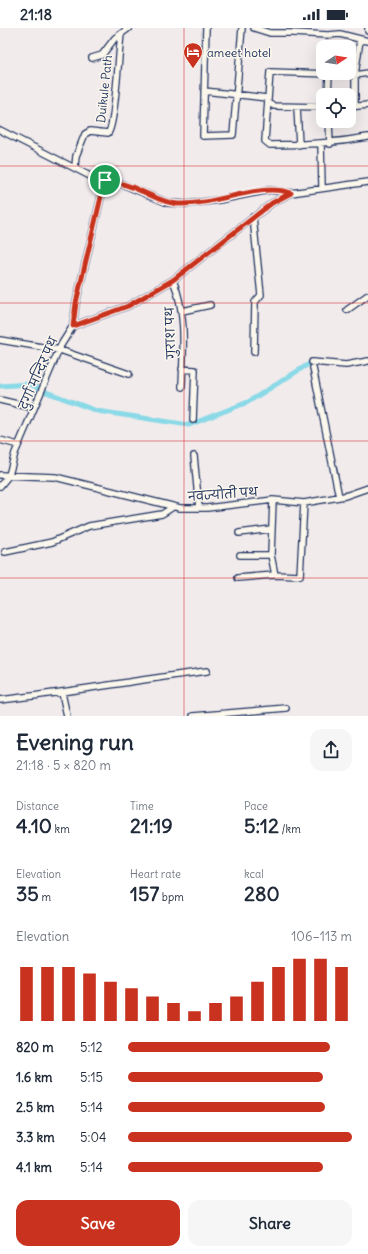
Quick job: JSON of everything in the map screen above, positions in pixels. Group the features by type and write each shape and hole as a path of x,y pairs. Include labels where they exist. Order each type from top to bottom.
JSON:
{"street":[{"path":"92,58 102,55 108,46 129,28"},
{"path":"206,28 203,136 233,135 242,28"},
{"path":"254,28 293,33 328,35 340,34 355,36 360,40 368,40"},
{"name":"Duikule Path","path":"75,167 76,156 85,134 90,131 108,133 111,130 115,109 116,80 121,34"},
{"path":"356,68 360,40"},
{"path":"328,88 329,74 270,72 265,141 270,145 330,144 368,137"},
{"path":"356,75 368,73"},
{"path":"204,91 268,100 274,106 316,107"},
{"path":"356,106 368,105"},
{"path":"298,107 299,145"},
{"path":"329,128 330,144"},
{"path":"0,130 90,176 120,183 160,200 177,204 219,200 262,191 281,190 291,193"},
{"path":"321,143 322,187"},
{"path":"105,180 76,303 73,326 128,306 173,280 253,217 272,203 291,193 322,187 368,182"},
{"path":"253,217 261,295 255,302 254,352"},
{"name":"गुराश पथ","path":"173,280 182,311 182,387"},
{"path":"347,310 368,295"},
{"path":"182,311 210,305"},
{"name":"दुर्गा मन्दिर पथ","path":"9,475 18,445 60,350 73,326"},
{"path":"0,340 60,350 129,374"},
{"path":"339,497 312,366 346,365 368,361"},
{"path":"182,368 195,370 193,420"},
{"path":"0,400 34,408"},
{"path":"0,440 18,445"},
{"path":"194,456 199,508"},
{"name":"नवज्योती पथ","path":"0,475 56,478 173,507 199,508 274,500 304,503 339,497 368,488"},
{"path":"0,486 9,475"},
{"path":"274,500 271,529 271,555 275,575"},
{"path":"238,578 275,575 300,576 304,503"},
{"path":"5,552 52,542 89,526 162,514 173,507"},
{"path":"240,533 271,529"},
{"path":"240,555 271,555"},
{"path":"0,700 62,693 87,687 207,670"},
{"path":"62,693 67,716"},
{"path":"193,716 286,708"}],"waterway":[{"path":"0,386 31,384 41,390 97,411 189,425 248,402 312,362"}],"place":[{"name":"ameet hotel","path":"193,69"}],"route":[{"path":"105,180 120,183 142,191 168,203 177,204 219,200 252,192 270,190 281,190 291,193 272,203 173,280 128,306 73,326 76,303 105,180"}]}
